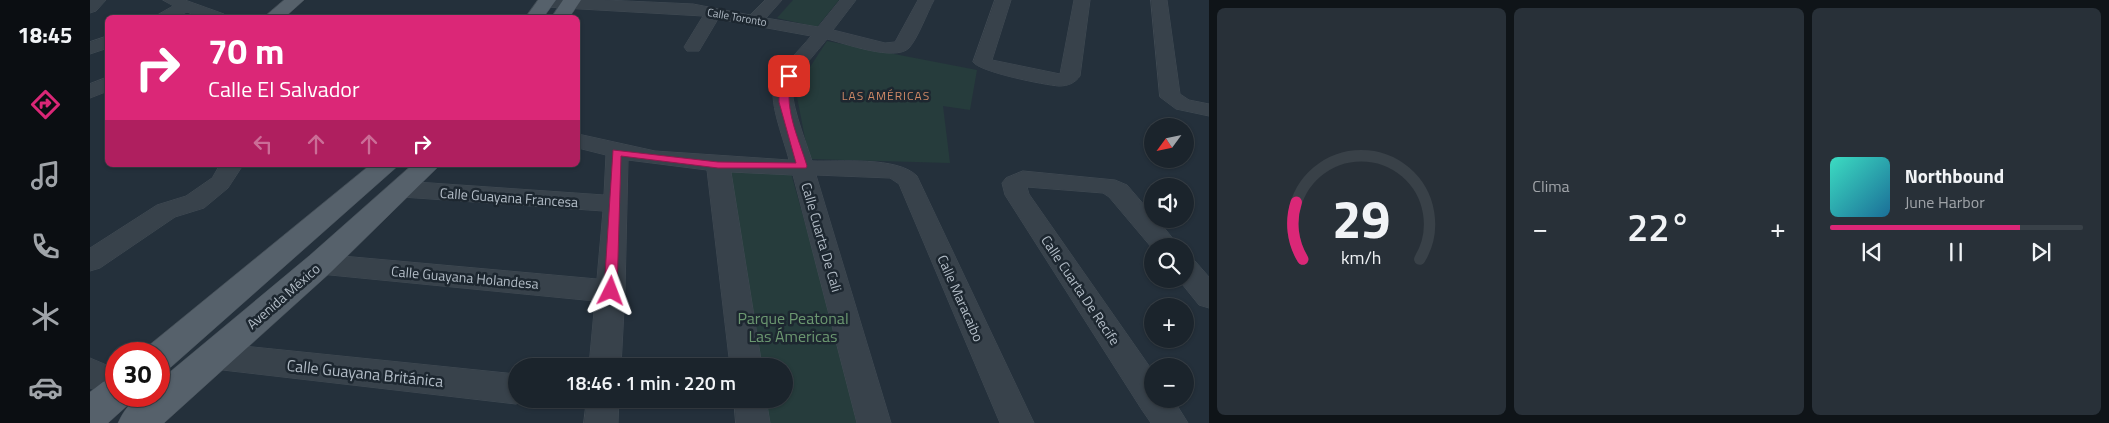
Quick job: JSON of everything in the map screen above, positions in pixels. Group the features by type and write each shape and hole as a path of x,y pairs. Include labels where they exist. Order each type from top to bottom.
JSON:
{"main road":[{"path":"276,15 295,0"},
{"path":"536,15 547,1"},
{"path":"562,15 572,1"},
{"name":"Avenida México","path":"170,349 333,210 394,177 422,167"},
{"name":"Avenida México","path":"137,423 368,220 394,177"},
{"path":"333,210 368,220"},
{"path":"90,415 105,402"}],"street":[{"path":"90,8 98,0"},
{"path":"754,20 774,0"},
{"name":"Calle Cuarta De Cali","path":"848,0 789,76 783,88 784,102 874,423"},
{"name":"Calle Toronto","path":"547,1 704,7 754,20 822,33 885,48 897,48 902,45 926,0"},
{"path":"1003,0 982,62 990,66 1060,80 1067,79 1070,76 1082,0"},
{"path":"1159,0 1170,97 1174,101 1209,110"},
{"path":"164,15 178,3 210,15"},
{"path":"693,47 704,7"},
{"path":"90,49 105,42"},
{"path":"90,92 105,84"},
{"path":"580,142 616,152 718,165 802,166"},
{"path":"606,358 616,204 616,152"},
{"path":"718,165 745,358"},
{"name":"Calle Maracaibo","path":"802,166 893,171 903,175 908,182 1017,423"},
{"path":"90,261 166,211 195,202 220,182 230,167"},
{"name":"Calle Guayana Francesa","path":"394,177 616,204"},
{"name":"Calle Cuarta De Recife","path":"1144,382 1017,195 1014,183 1023,179 1107,186 1118,191 1159,238"},
{"name":"Calle Guayana Holandesa","path":"320,264 611,291"},
{"path":"1194,279 1209,297"},
{"name":"Calle Guayana Británica","path":"214,356 508,389"},
{"path":"90,372 105,380"},
{"path":"601,423 602,408"},
{"path":"751,408 753,423"},
{"name":"Calle Cuarta De Recife","path":"1161,408 1171,423"}],"green space":[{"path":"793,0 839,0 817,27 777,18"},
{"name":"LAS AMÉRICAS","path":"827,41 977,70 970,110 943,106 950,163 809,159 797,97 797,87"},
{"name":"Parque Peatonal Las Ámericas","path":"729,163 789,166 861,423 767,423 764,408 793,408 793,358 757,358"}],"district":[{"name":"LAS AMÉRICAS","path":"886,95"}],"route":[{"path":"611,291 616,204 616,152 718,165 802,166 784,102 783,88 789,76"}]}
